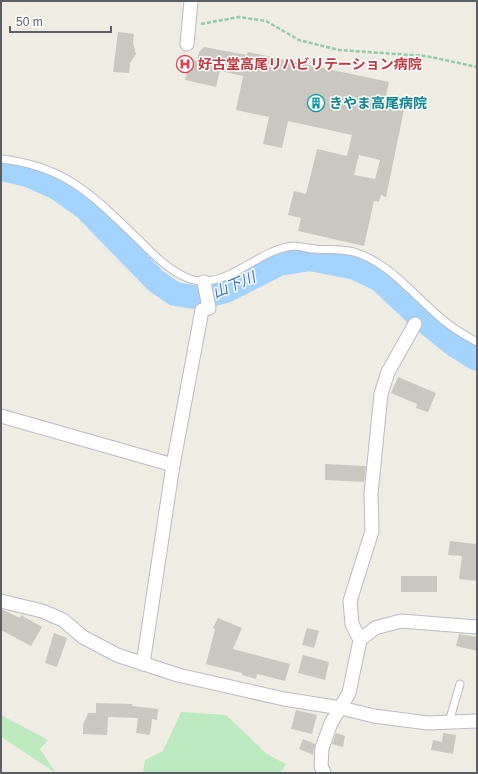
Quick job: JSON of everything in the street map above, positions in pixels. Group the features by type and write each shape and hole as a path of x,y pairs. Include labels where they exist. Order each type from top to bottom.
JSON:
{"street":[{"path":"187,44 192,1"},
{"path":"143,664 173,465 202,310 208,308 204,284"},
{"path":"324,773 321,766 322,748 331,723 349,693 360,640 352,624 350,601 372,531 371,494 381,394 388,372 415,324"},
{"path":"1,416 173,465"},
{"path":"1,601 42,611 63,620 84,637 117,655 213,684 284,699 341,708 374,716 428,723 477,721"},
{"path":"360,640 375,628 401,621 477,627"}],"lane":[{"path":"1,159 22,161 54,171 73,181 100,203 168,267 204,284 218,279 270,253 294,246 353,252 373,260 388,269 434,313 477,342"},
{"path":"449,722 460,684"}],"path":[{"path":"189,27 239,16 266,21 299,40 339,50 426,56 477,67"}],"green space":[{"path":"181,712 226,715 267,754 286,764 280,773 143,773 145,760 163,751"},
{"path":"1,715 48,740 40,749 56,773 1,737"}],"building":[{"path":"118,32 134,34 133,43 136,54 130,63 129,73 113,72"},
{"name":"きやま高尾病院","path":"204,47 247,55 248,52 389,82 385,101 405,105 386,197 381,195 379,202 374,201 364,246 298,231 301,218 288,215 294,191 306,194 317,149 347,156 352,135 288,121 282,148 263,144 269,117 236,110 243,76 220,71 216,87 185,80 190,59 197,61 199,52","holes":["359,155 380,160 375,179 354,175"]},
{"path":"398,377 436,393 428,412 416,408 417,404 391,393"},
{"path":"325,464 366,466 364,482 325,480"},
{"path":"450,541 477,544 477,581 459,579 462,556 448,555"},
{"path":"401,576 437,576 437,592 401,592"},
{"path":"1,609 20,618 21,615 42,627 31,646 1,630"},
{"path":"218,618 242,628 233,649 290,664 285,681 257,674 256,679 242,675 242,673 206,664 215,629 213,628"},
{"path":"307,628 319,631 314,648 302,645"},
{"path":"54,633 67,638 57,667 45,663"},
{"path":"459,634 477,637 477,651 456,646"},
{"path":"303,655 329,662 325,680 298,673"},
{"path":"96,703 132,704 132,706 158,709 157,720 152,719 150,735 136,733 138,718 108,717 107,735 83,734 83,725 88,713 96,713"},
{"path":"296,710 317,715 312,734 291,729"},
{"path":"336,733 345,736 343,747 332,744"},
{"path":"443,733 456,735 453,754 431,750 433,740 442,742"},
{"path":"303,739 315,744 313,755 299,749"}],"waterway":[{"name":"山下川","path":"1,169 28,175 57,188 85,208 156,281 175,294 200,298 226,291 279,264 310,259 355,268 380,280 418,316 454,345 477,359"}],"place":[{"name":"好古堂高尾リハビリテーション病院","path":"185,64"},
{"name":"きやま高尾病院","path":"316,103"}]}
